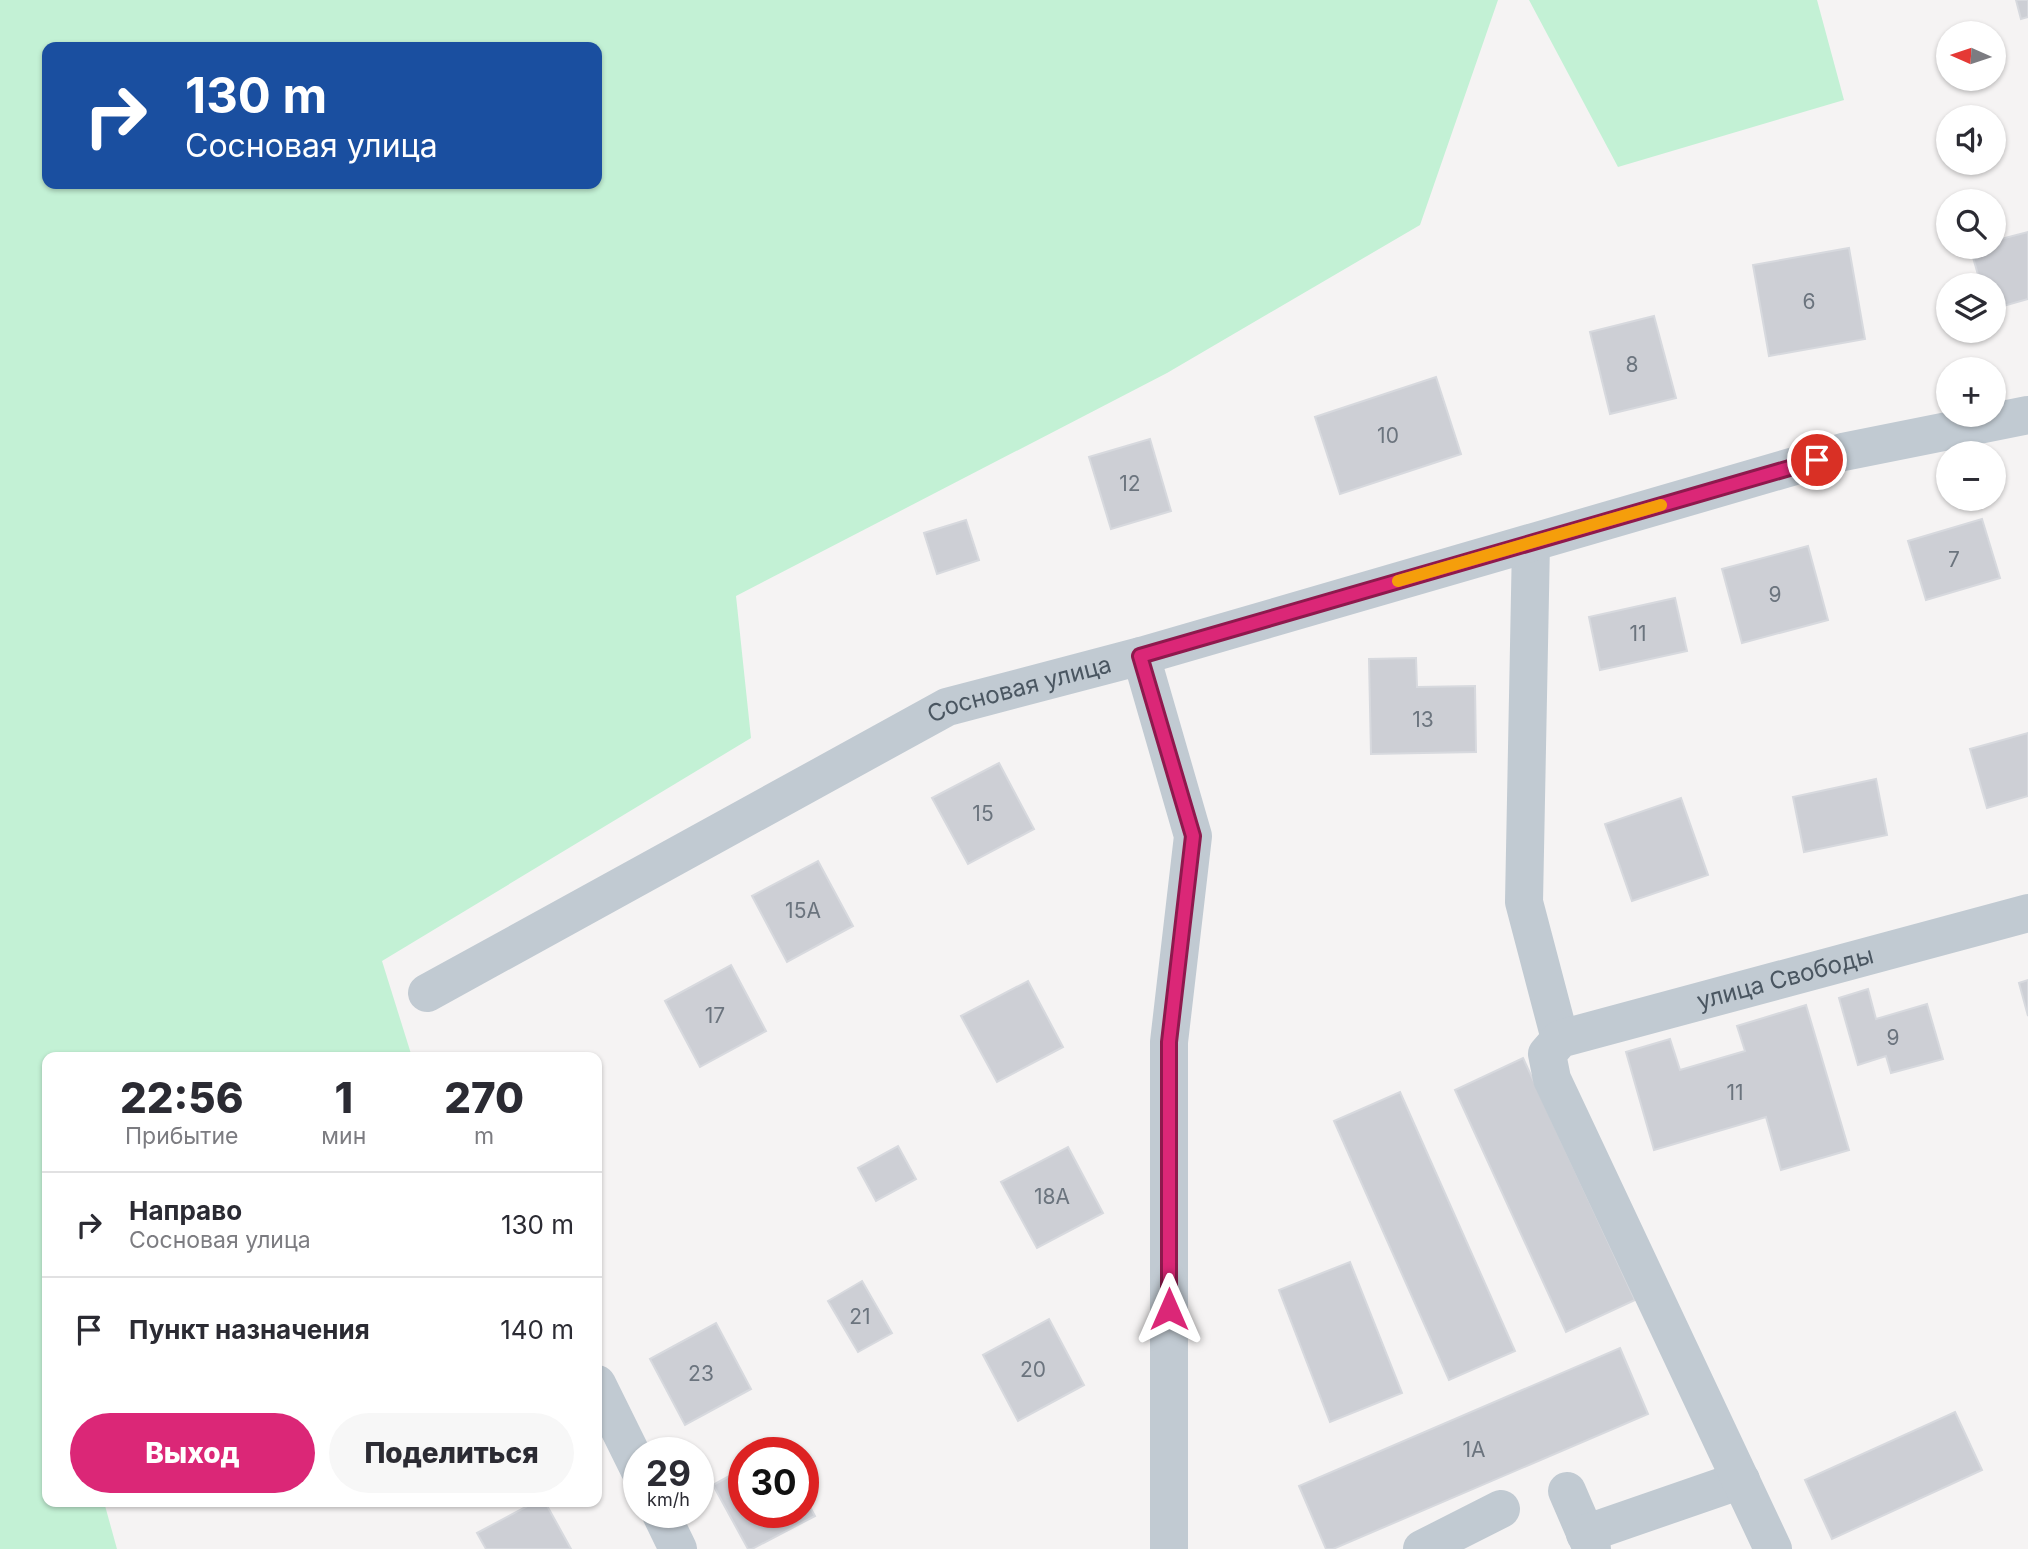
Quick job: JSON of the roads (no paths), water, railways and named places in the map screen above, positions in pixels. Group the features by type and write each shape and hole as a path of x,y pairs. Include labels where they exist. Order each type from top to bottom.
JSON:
{"street":[{"name":"Сосновая улица","path":"427,993 947,707 1140,656 1843,452 2028,415"},
{"path":"1531,543 1524,902 1553,1046 1552,1079 1773,1549"},
{"path":"1140,656 1193,836 1169,1042 1169,1549"},
{"name":"улица Свободы","path":"1553,1046 2028,913"},
{"path":"602,1394 623,1437"},
{"path":"1567,1491 1589,1541 1741,1480"},
{"path":"1422,1549 1501,1509"},
{"path":"668,1528 678,1549"}]}
